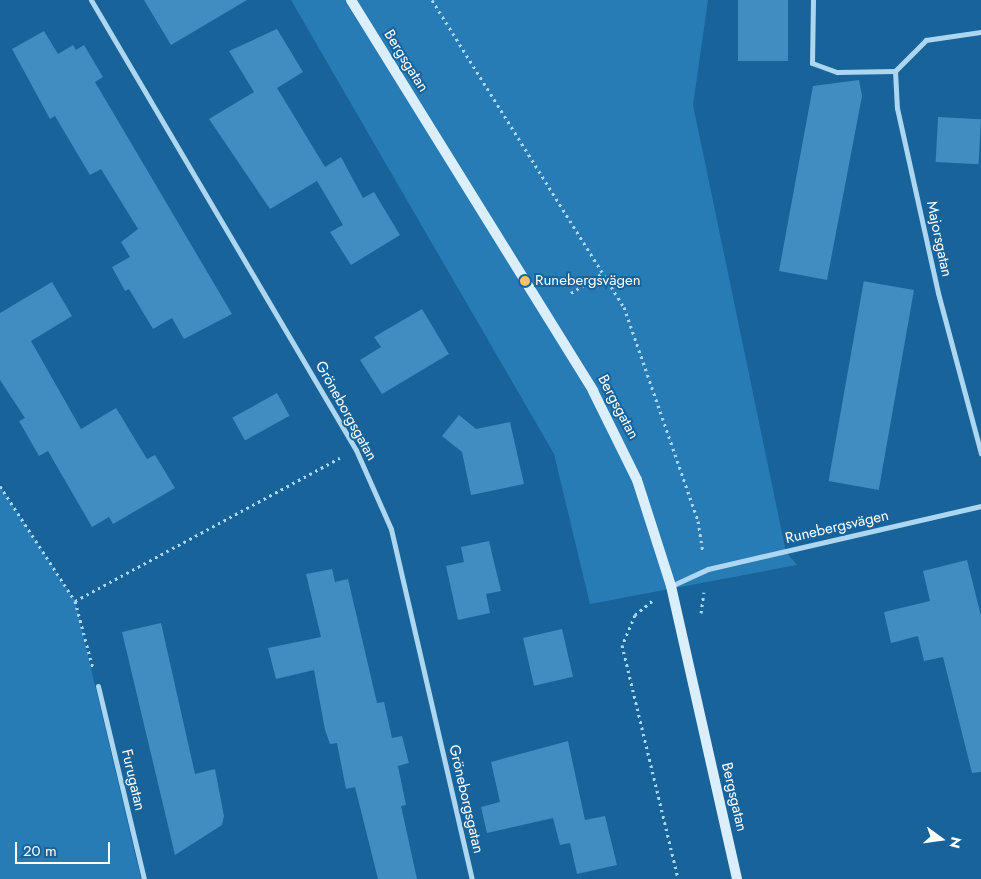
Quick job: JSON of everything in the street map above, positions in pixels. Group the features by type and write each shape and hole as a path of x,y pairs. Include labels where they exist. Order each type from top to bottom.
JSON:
{"street":[{"name":"Gröneborgsgatan","path":"91,0 356,450 391,529 472,879"},
{"name":"Bergsgatan","path":"351,0 613,426 654,527 671,586 736,879"},
{"path":"813,0 812,63 837,72 895,71 926,40 981,32"},
{"name":"Majorsgatan","path":"895,71 896,108 938,293 981,453"},
{"name":"Runebergsvägen","path":"671,586 708,569 981,506"},
{"name":"Furugatan","path":"98,686 144,879"}],"path":[{"path":"432,0 624,307 665,419 698,521 708,569 702,621"},
{"path":"571,293 603,273"},
{"path":"75,601 356,450"},
{"path":"0,486 75,601 98,686"},
{"path":"671,586 635,615 622,645 678,879"}],"shaded area":[{"path":"291,0 708,0 693,105 786,552 797,565 590,604 554,454"},
{"path":"0,486 75,601 141,879 0,879"}],"building":[{"path":"144,0 247,0 171,45"},
{"path":"738,0 788,0 788,61 738,61"},
{"path":"277,29 303,72 277,88 325,167 341,157 363,198 374,192 400,235 351,265 330,232 343,225 317,181 270,209 209,119 254,92 229,51"},
{"path":"44,31 58,54 73,45 76,50 84,45 103,77 95,82 232,314 184,339 172,318 153,329 129,289 125,291 112,267 130,257 121,242 138,229 101,169 90,175 55,116 50,119 12,49"},
{"path":"859,80 862,96 827,280 779,271 813,86"},
{"path":"938,117 981,119 979,164 936,162"},
{"path":"864,281 914,290 879,490 829,481"},
{"path":"52,282 72,316 31,341 81,429 116,408 147,459 155,455 175,488 113,524 109,517 92,527 48,451 39,456 19,421 25,418 0,380 0,313"},
{"path":"422,309 449,354 382,394 360,360 381,347 374,337"},
{"path":"277,393 290,416 245,440 232,418"},
{"path":"459,415 476,429 510,422 524,484 471,495 462,452 442,436"},
{"path":"489,541 501,591 486,594 490,613 458,620 446,566 464,562 461,547"},
{"path":"967,560 981,616 981,772 972,773 943,657 924,661 918,636 891,643 884,612 930,601 923,571"},
{"path":"332,569 335,582 348,579 377,703 384,702 392,738 402,736 409,763 398,766 406,805 401,806 417,879 378,879 355,787 346,789 337,743 330,744 325,730 314,670 276,679 268,648 321,637 306,574"},
{"path":"161,623 195,774 215,769 224,816 222,825 175,855 122,632"},
{"path":"562,629 573,677 534,686 523,638"},
{"path":"568,741 585,820 605,816 617,865 577,874 570,843 560,845 553,818 487,833 481,807 500,802 491,762"}],"place":[{"name":"Runebergsvägen","path":"525,281"}]}
